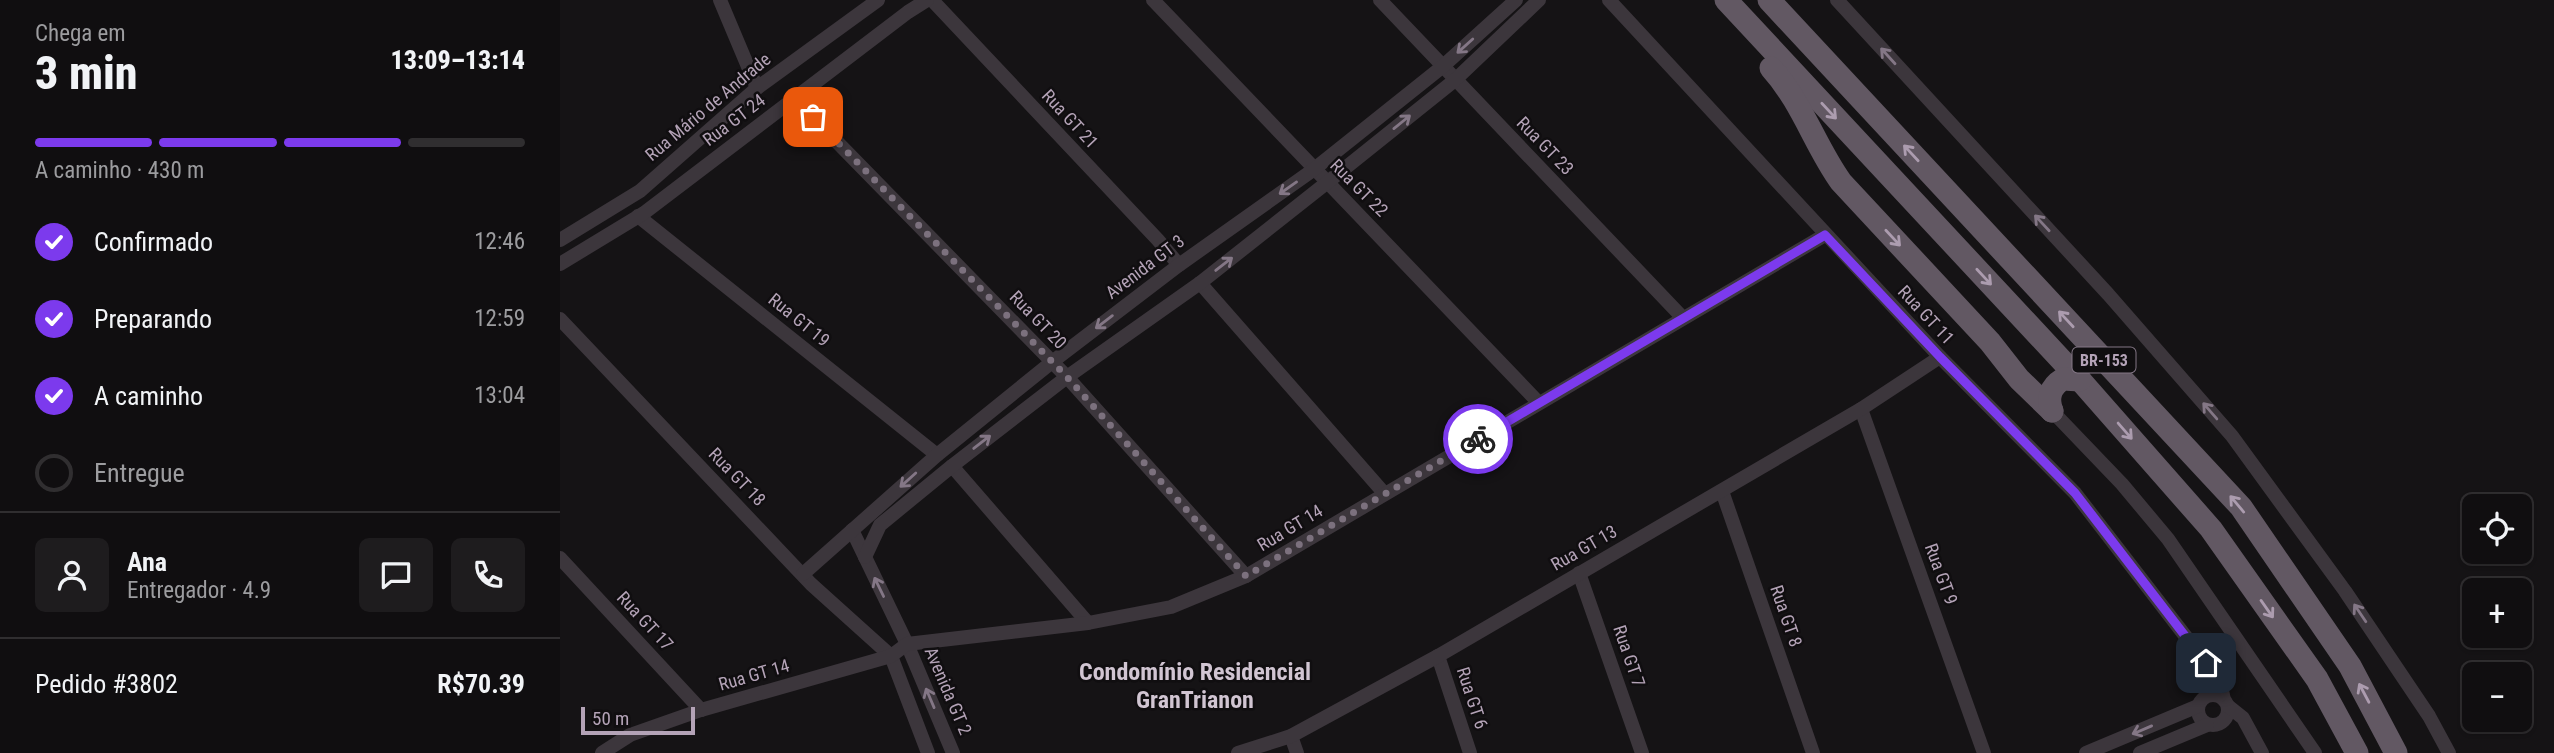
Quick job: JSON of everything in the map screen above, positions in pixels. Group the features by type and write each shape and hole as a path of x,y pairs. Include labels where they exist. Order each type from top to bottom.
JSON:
{"highway":[{"name":"BR-153","path":"1726,0 2080,380 2211,529 2316,679 2357,753"},
{"name":"BR-153","path":"1769,0 2241,507 2350,666 2396,753"},
{"path":"1749,25 1764,56 1798,104 1824,157 1841,183 1990,342 2019,379 2052,411"},
{"path":"2052,411 2049,399 2053,387 2063,379 2080,380"}],"street":[{"path":"720,0 757,88"},
{"name":"Rua Mário de Andrade","path":"560,240 640,191 757,88 878,0"},
{"name":"Rua GT 24","path":"560,264 638,216 908,12 930,0"},
{"name":"Rua GT 21","path":"930,0 1158,240 1178,265"},
{"name":"Rua GT 22","path":"1153,0 1539,403"},
{"name":"Rua GT 23","path":"1380,0 1684,318"},
{"name":"Avenida GT 3","path":"803,574 937,455 1052,362 1178,265 1313,170 1442,67 1516,0"},
{"path":"865,557 880,525 1067,377 1200,283 1329,181 1455,79 1539,0"},
{"name":"Rua GT 11","path":"1609,0 1940,357 2075,493 2220,681 2226,703 2244,718 2262,753"},
{"path":"1836,0 2108,294 2232,436 2345,591 2429,716 2449,753"},
{"name":"Rua GT 20","path":"794,99 1067,377 1246,576"},
{"name":"Rua GT 19","path":"638,216 937,455"},
{"name":"Rua GT 14","path":"602,753 630,735 701,710 891,656 907,644 1088,623 1171,607 1246,576 1825,235"},
{"path":"1200,283 1384,493"},
{"name":"Rua GT 18","path":"560,319 811,584 891,656"},
{"name":"Rua GT 13","path":"1238,753 1291,736 1438,656 1861,409 1940,357"},
{"name":"Rua GT 9","path":"1861,409 1984,753"},
{"path":"2052,411 2122,484 2168,539 2315,753"},
{"path":"952,466 1088,623"},
{"name":"Rua GT 8","path":"1722,491 1813,753"},
{"name":"Avenida GT 2","path":"852,530 907,644 953,753"},
{"name":"Rua GT 17","path":"560,558 701,710"},
{"name":"Rua GT 7","path":"1579,573 1642,753"},
{"path":"891,656 928,753"},
{"name":"Rua GT 6","path":"1438,656 1470,753"},
{"path":"2086,753 2201,701 2211,695 2226,703 2228,715 2224,721 2213,726 2199,717 2201,701 2206,663"},
{"path":"2224,721 2255,740"},
{"path":"2145,752 2207,724"},
{"path":"1291,736 1297,753"}],"way so far":[{"path":"813,117 1067,377 1246,576 1478,439"}],"district":[{"name":"Condomínio Residencial GranTrianon","path":"1195,686"}],"route":[{"path":"1478,439 1825,235 2020,440 2075,493 2206,663"}]}
